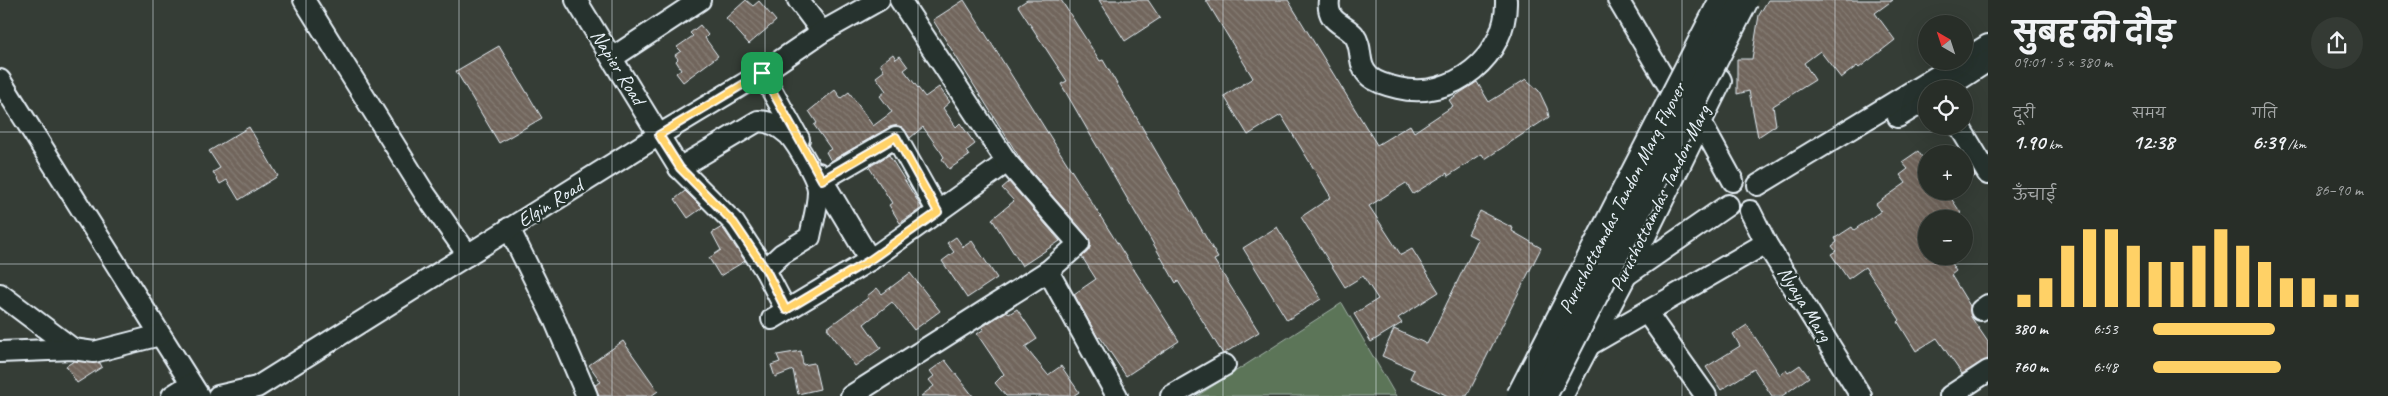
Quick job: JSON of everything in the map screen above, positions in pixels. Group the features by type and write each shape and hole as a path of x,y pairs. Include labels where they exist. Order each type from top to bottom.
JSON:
{"main road":[{"name":"Purushottamdas Tandon Marg","path":"1507,396 1710,0"},
{"name":"Purushottamdas Tandon Marg Flyover","path":"1520,396 1723,0"},
{"name":"Purushottamdas Tandon Marg Flyover","path":"1543,396 1745,0"},
{"name":"Purushottamdas Tandon Marg","path":"1559,396 1621,279 1759,0"}],"street":[{"path":"304,0 425,194 468,255"},
{"name":"Napier Road","path":"576,0 680,168 734,223 766,270 779,314 870,260"},
{"path":"612,58 700,0"},
{"path":"798,0 822,32"},
{"name":"Elgin Road","path":"218,396 257,387 509,228 762,73 822,32 879,0"},
{"path":"853,395 1048,271 1079,244 1007,162 900,0"},
{"path":"1329,0 1332,16 1342,27 1354,35 1359,49 1361,65 1370,77 1386,85 1404,90 1423,90 1441,87 1458,80 1473,70 1487,57 1496,42 1503,24 1506,0"},
{"path":"1618,0 1668,85 1699,119 1733,181"},
{"path":"1973,55 1988,45"},
{"path":"1959,80 1988,61"},
{"path":"1756,197 1754,181 1743,177 1733,181 1726,192 1728,205 1736,211 1949,70"},
{"path":"762,73 822,180 870,260 1007,162"},
{"path":"0,80 195,390 172,396"},
{"path":"1756,197 1918,105"},
{"path":"680,168 758,121 768,121 789,135 809,167 818,188 815,217 810,237 782,254 766,270"},
{"path":"1964,135 1988,174"},
{"path":"822,180 896,137 938,212"},
{"name":"Nyaya Marg","path":"1756,197 1766,243 1862,396"},
{"path":"1621,279 1728,205"},
{"path":"509,228 555,321 587,396"},
{"path":"1584,348 1766,243"},
{"path":"1048,271 1117,396"},
{"path":"0,294 73,349"},
{"path":"1647,313 1706,396"},
{"path":"0,352 73,349 94,352 160,334"},
{"path":"1171,396 1225,365"},
{"path":"1950,396 1988,371"}],"green space":[{"path":"1342,303 1396,396 1197,396"}],"building":[{"path":"746,0 753,6 759,1 776,21 749,44 726,18"},
{"path":"964,0 1179,341 1126,376 1100,337 1098,338 1074,294 1096,279 1082,257 1090,247 1088,237 1021,160 933,20"},
{"path":"1027,0 1061,0 1100,61 1103,60 1218,258 1214,260 1259,332 1223,354 1178,281 1176,283 1061,84 1067,81 1018,6"},
{"path":"1099,0 1148,0 1160,18 1125,41"},
{"path":"1206,0 1288,0 1377,145 1410,125 1414,132 1453,106 1449,100 1477,82 1489,102 1526,79 1539,91 1549,117 1485,159 1482,154 1448,176 1447,173 1413,194 1406,183 1369,206 1401,255 1412,249 1439,292 1398,318 1402,323 1371,342 1354,314 1378,299 1363,276 1345,287 1301,217 1331,197 1281,115 1248,135 1224,96 1253,78"},
{"path":"1768,0 1893,0 1875,13 1895,40 1859,68 1857,66 1841,78 1820,51 1804,63 1815,80 1773,106 1776,125 1758,137 1749,91 1737,94 1737,59 1752,59 1759,15"},
{"path":"700,25 708,35 705,38 718,56 683,82 676,73 681,69 676,61 678,59 675,55 681,51 677,47 693,36 690,33"},
{"path":"499,46 542,118 499,143 456,71"},
{"path":"893,54 896,59 900,56 908,67 904,70 925,97 939,87 950,102 943,108 956,127 960,123 975,144 966,151 969,156 949,169 942,159 944,157 941,152 923,127 910,138 902,127 890,127 831,161 826,152 831,149 814,125 817,123 809,111 835,90 841,98 849,92 873,126 892,112 880,96 886,91 876,77 884,71 880,64"},
{"path":"249,127 278,176 239,200 227,180 220,184 213,172 220,168 209,151"},
{"path":"1918,151 1918,200 1952,200 1959,210 1918,210 1918,265 1952,265 1956,271 1951,275 1970,306 1971,317 1988,342 1988,359 1962,374 1937,338 1916,351 1898,322 1900,320 1865,267 1848,279 1831,254 1836,251 1832,246 1837,242 1835,238 1852,227 1854,230 1881,211 1876,204 1906,183 1900,175 1908,169 1902,162"},
{"path":"889,155 922,208 900,223 889,205 892,203 869,167"},
{"path":"1009,182 1060,241 1022,266 992,219 1014,201 1002,188"},
{"path":"685,191 702,208 688,218 675,199"},
{"path":"1480,211 1513,228 1512,231 1541,248 1467,396 1448,396 1410,378 1414,370 1382,356 1394,329 1427,344 1478,239 1468,234"},
{"path":"722,227 745,261 720,276 709,258 721,250 712,233"},
{"path":"1277,227 1321,299 1287,320 1243,248"},
{"path":"956,237 963,247 972,241 997,278 967,298 942,261 954,252 947,243"},
{"path":"910,273 940,311 914,330 892,302 864,324 881,348 855,366 827,328 868,298 867,296 877,288 882,294"},
{"path":"1017,309 1037,339 1025,347 1048,375 1061,366 1079,392 1073,396 1006,396 995,383 1004,374 977,334 984,329 982,327 1007,311 1009,314"},
{"path":"1747,325 1780,375 1786,370 1788,373 1800,365 1809,377 1782,396 1772,396 1754,369 1721,390 1706,367 1740,346 1733,334"},
{"path":"623,341 658,391 651,396 599,396 595,385 601,382 589,365"},
{"path":"801,351 803,365 814,363 820,389 798,394 793,370 775,377 771,365 780,362 777,355"},
{"path":"945,360 973,396 921,396 934,386 929,380 934,376 930,371"},
{"path":"74,361 100,363 102,367 77,383 66,366"}],"route":[{"path":"762,73 822,180 896,137 938,212 870,260 786,310 766,270 734,223 680,168 659,135 762,73"}]}
